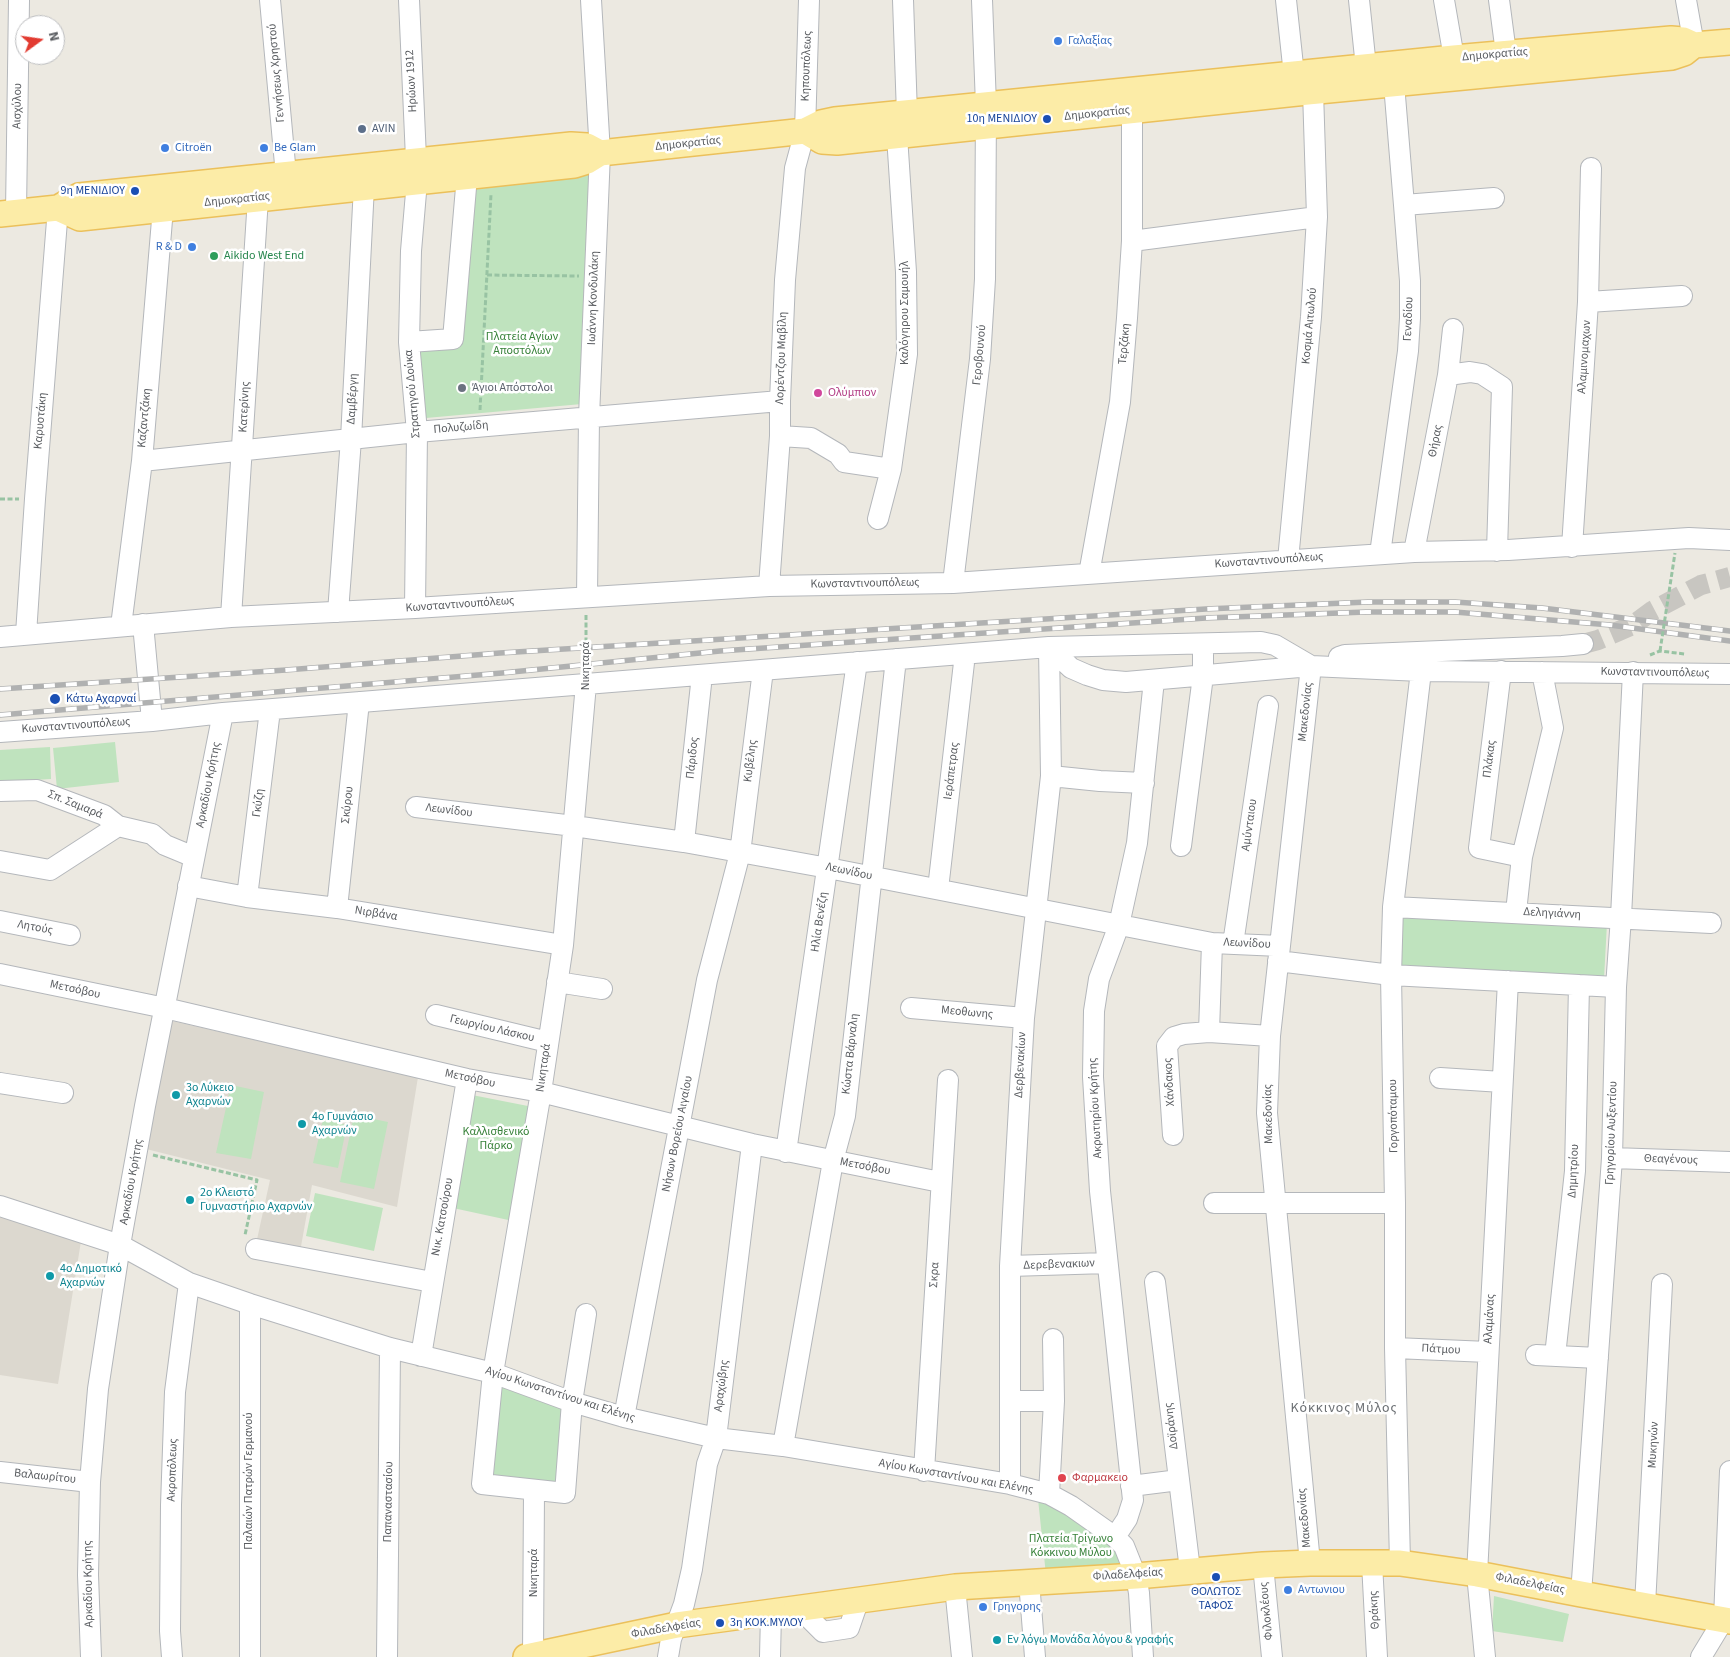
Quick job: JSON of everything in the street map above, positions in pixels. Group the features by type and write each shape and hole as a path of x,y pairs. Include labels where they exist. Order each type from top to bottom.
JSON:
{"main road":[{"name":"Δημοκρατίας","path":"986,115 1132,110 1302,87 1366,67 1454,58 1671,38 1683,40 1694,45 1730,42"},
{"name":"Δημοκρατίας","path":"8,213 58,208 79,196 286,175 416,171 468,176 574,165 588,161 600,153 806,131 822,140 837,142 902,125 986,115 1302,87 1394,84 1672,57 1684,53 1694,45"},
{"name":"Δημοκρατίας","path":"58,208 80,218 364,186 416,171 571,144 587,146 600,153"},
{"name":"Φιλαδελφείας","path":"531,1656 677,1626 955,1587 1310,1563 1400,1563 1477,1574 1727,1620"}],"street":[{"name":"Αισχύλου","path":"8,213 20,0"},
{"name":"Γεννήσεως Χρηστού","path":"270,0 286,175"},
{"name":"Ηρώων 1912","path":"409,0 416,171"},
{"name":"Ιωάννη Κονδυλάκη","path":"587,597 589,417 600,153 591,0"},
{"name":"Κηπουπόλεως","path":"806,131 809,0"},
{"name":"Καλόγηρου Σαμουήλ","path":"878,519 892,469 904,381 907,337 902,125 903,0"},
{"name":"Γεροβουνού","path":"953,582 980,359 985,279 986,115 982,0"},
{"name":"Κοσμά Αιτωλού","path":"1286,0 1302,87 1317,217 1311,317 1288,560"},
{"path":"1359,0 1366,67"},
{"path":"1444,0 1454,58"},
{"path":"1499,0 1506,53"},
{"path":"1686,0 1694,45"},
{"name":"Γεναδίου","path":"1380,554 1408,351 1410,318 1410,280 1394,84"},
{"name":"Τερζάκη","path":"1089,574 1120,402 1132,241 1132,110"},
{"name":"Λορέντζου Μαβίλη","path":"769,586 780,436 785,280 794,168 806,131"},
{"name":"Αλαμινομαχων","path":"1572,547 1588,302 1591,168"},
{"name":"Στρατηγού Δούκα","path":"415,608 417,432 409,342 416,171"},
{"path":"409,342 453,339 468,176"},
{"name":"Δαμβέργη","path":"338,612 351,439 364,186"},
{"name":"Κατερίνης","path":"231,617 258,198"},
{"path":"1404,205 1494,198"},
{"name":"Καρυοτάκη","path":"26,634 58,208"},
{"name":"Καζαντζάκη","path":"120,626 142,461 163,208"},
{"path":"1132,241 1317,217"},
{"path":"1588,302 1682,296"},
{"name":"Θήρας","path":"1414,552 1448,375 1453,329"},
{"path":"1448,375 1470,372 1482,374 1502,387 1496,550"},
{"name":"Πολυζωίδη","path":"142,461 417,432 780,401"},
{"path":"780,436 811,438 838,454 844,462 892,469"},
{"name":"Κωνσταντινουπόλεως","path":"0,636 231,617 415,608 769,586 953,582 1414,552 1572,547 1688,538 1730,540"},
{"path":"143,624 152,721"},
{"name":"Κωνσταντινουπόλεως","path":"0,732 1049,647 1203,645 1261,642 1275,645 1311,666"},
{"path":"1311,666 1345,655 1583,644"},
{"path":"1181,846 1203,676 1203,645"},
{"name":"Κωνσταντινουπόλεως","path":"1049,647 1071,668 1103,680 1126,682 1311,666 1421,671 1730,674"},
{"name":"Δερβενακίων","path":"1010,1484 1010,1266 1024,1018 1051,776 1049,647"},
{"name":"Ιεράπετρας","path":"938,889 965,654"},
{"name":"Κώστα Βάρναλη","path":"783,1446 833,1161 844,1116 896,659"},
{"name":"Ηλία Βενέζη","path":"786,1152 857,662"},
{"name":"Μακεδονίας","path":"1310,1563 1267,1113 1270,1036 1311,666"},
{"name":"Κυβέλης","path":"740,853 763,670"},
{"name":"Γοργοπόταμου","path":"1400,1563 1395,1348 1395,1203 1391,975 1393,907 1421,671"},
{"name":"Πλάκας","path":"1501,671 1478,848 1522,857"},
{"path":"1516,912 1522,857 1553,728 1542,672"},
{"name":"Γρηγορίου Αυξεντίου","path":"1581,1594 1612,1158 1616,986 1633,672"},
{"name":"Πάριδος","path":"684,842 702,675"},
{"name":"Ακρωτηρίου Κρήτης","path":"1115,1537 1127,1519 1133,1500 1107,1263 1095,1117 1094,1011 1099,979 1119,925 1137,843 1154,680"},
{"name":"Νικηταρά","path":"572,1402 565,1492 482,1484 493,1373 541,1092 563,945 586,684"},
{"name":"Σκύρου","path":"337,908 360,702"},
{"name":"Αμύνταιου","path":"1233,944 1268,706"},
{"name":"Γκύζη","path":"247,897 270,710"},
{"name":"Αρκαδίου Κρήτης","path":"91,1657 88,1575 90,1482 98,1389 120,1245 223,713"},
{"path":"1051,776 1144,783"},
{"name":"Σπ. Σαμαρά","path":"0,791 37,790 104,815 118,826"},
{"name":"Λεωνίδου","path":"416,807 574,826 684,842 938,889 1212,943 1233,944 1391,975 1616,986"},
{"path":"0,861 50,870 118,826 152,834 165,845 194,857"},
{"name":"Νήσων Βορείου Αιγαίου","path":"624,1417 707,980 740,853"},
{"name":"Νιρβάνα","path":"188,886 247,897 337,908 563,945"},
{"name":"Δεληγιάννη","path":"1393,907 1711,923"},
{"name":"Λητούς","path":"0,921 70,935"},
{"path":"1209,1032 1212,943"},
{"name":"Μετσόβου","path":"0,974 165,1008 467,1079 541,1092 786,1152 940,1182"},
{"name":"Αλαμάνας","path":"1485,1657 1477,1574 1508,981"},
{"path":"558,982 602,989"},
{"name":"Δημητρίου","path":"1579,984 1575,1170 1545,1355 1598,1358"},
{"name":"Μεοθωνης","path":"911,1008 1024,1018"},
{"name":"Γεωργίου Λάσκου","path":"436,1015 548,1042"},
{"name":"Χάνδακος","path":"1173,1135 1167,1046 1174,1037 1184,1034 1209,1032 1270,1036"},
{"path":"1440,1078 1502,1082"},
{"name":"Νικ. Κατσούρου","path":"421,1356 467,1079"},
{"name":"Σκρα","path":"924,1471 940,1182 948,1080"},
{"path":"0,1083 64,1093"},
{"name":"Αραχώβης","path":"668,1657 671,1639 684,1604 692,1569 707,1464 716,1438 752,1144"},
{"name":"Θεαγένους","path":"1612,1158 1730,1162"},
{"path":"1214,1203 1395,1203"},
{"name":"Αγίου Κωνσταντίνου και Ελένης","path":"0,1206 120,1245 189,1283 250,1304 390,1348 493,1373 572,1402 624,1417 716,1438 783,1446 1010,1484 1049,1494 1071,1506 1115,1537 1124,1546 1136,1576 1139,1593 1142,1657"},
{"path":"256,1249 432,1282"},
{"name":"Δερεβενακιων","path":"1010,1266 1107,1263"},
{"name":"Δοϊράνης","path":"1155,1282 1190,1570"},
{"name":"Ακροπόλεως","path":"172,1657 170,1631 171,1515 175,1392 189,1283"},
{"name":"Μυκηνών","path":"1645,1605 1662,1284"},
{"name":"Παλαιών Πατρών Γερμανού","path":"250,1304 250,1657"},
{"path":"572,1402 586,1314"},
{"path":"1049,1494 1054,1401 1053,1340"},
{"name":"Παπαναστασίου","path":"387,1657 390,1348"},
{"name":"Πάτμου","path":"1395,1348 1488,1352"},
{"path":"1010,1401 1054,1401"},
{"path":"1701,1657 1727,1620 1730,1471"},
{"name":"Βαλαωρίτου","path":"0,1472 90,1482"},
{"path":"1131,1486 1179,1480"},
{"name":"Νικηταρά","path":"531,1656 534,1490"},
{"name":"Θράκης","path":"1372,1563 1377,1657"},
{"name":"Φιλοκλέους","path":"1263,1565 1272,1657"},
{"path":"1029,1582 1035,1657"},
{"path":"955,1587 962,1657"},
{"path":"770,1657 771,1613"}],"path":[{"path":"480,413 491,193"},
{"path":"487,275 574,276"},
{"path":"1675,553 1660,651 1693,655"},
{"name":"Νικηταρά","path":"586,684 587,597"},
{"path":"138,1152 257,1180 242,1246 256,1249"}],"shaded area":[{"path":"172,1021 418,1077 397,1207 312,1185 300,1252 256,1244 270,1180 146,1149"},
{"path":"0,1217 82,1235 58,1384 0,1375"}],"green space":[{"name":"Πλατεία Αγίων Αποστόλων","path":"589,174 582,404 426,418 420,348 459,348 473,185"},
{"path":"115,742 119,782 57,789 53,748"},
{"path":"50,747 51,779 0,782 0,750"},
{"path":"1400,914 1607,923 1604,979 1398,969"},
{"path":"231,1085 264,1092 251,1159 216,1153"},
{"name":"Καλλισθενικό Πάρκο","path":"472,1095 533,1107 513,1221 453,1208"},
{"path":"354,1115 388,1122 374,1189 340,1182"},
{"path":"323,1119 347,1125 338,1168 313,1163"},
{"path":"315,1193 383,1208 374,1251 306,1236"},
{"path":"488,1382 566,1406 561,1483 479,1477"},
{"name":"Πλατεία Τρίγωνο Κόκκινου Μύλου","path":"1038,1499 1113,1541 1128,1569 1046,1575"},
{"path":"1494,1596 1569,1614 1563,1642 1492,1631"}],"tunnel":[{"path":"1583,644 1598,640 1633,625 1652,611 1701,585 1730,577"}],"railway":[{"path":"0,689 286,670 500,653 1206,609 1368,602 1455,602 1542,608 1730,631"},
{"path":"0,715 502,673 720,651 1206,618 1366,612 1455,612 1610,625 1730,641"}],"place":[{"name":"Γαλαξίας","path":"1058,41"},
{"name":"10η ΜΕΝΙΔΙΟΥ","path":"1047,119"},
{"name":"AVIN","path":"362,129"},
{"name":"Citroën","path":"165,148"},
{"name":"Be Glam","path":"264,148"},
{"name":"9η ΜΕΝΙΔΙΟΥ","path":"135,191"},
{"name":"R & D","path":"192,247"},
{"name":"Aikido West End","path":"214,256"},
{"name":"Άγιοι Απόστολοι","path":"462,388"},
{"name":"Ολύμπιον","path":"818,393"},
{"name":"Κάτω Αχαρναί","path":"55,699"},
{"name":"3ο Λύκειο Αχαρνών","path":"176,1095"},
{"name":"4ο Γυμνάσιο Αχαρνών","path":"302,1124"},
{"name":"2ο Κλειστό Γυμναστήριο Αχαρνών","path":"190,1200"},
{"name":"4ο Δημοτικό Αχαρνών","path":"50,1276"},
{"name":"Φαρμακειο","path":"1062,1478"},
{"name":"ΘΟΛΩΤΟΣ ΤΑΦΟΣ","path":"1216,1577"},
{"name":"Αντωνιου","path":"1288,1590"},
{"name":"Γρηγορης","path":"983,1607"},
{"name":"3η ΚΟΚ.ΜΥΛΟΥ","path":"720,1623"},
{"name":"Εν λόγω Μονάδα λόγου & γραφής","path":"997,1640"}],"district":[{"name":"Κόκκινος Μύλος","path":"1344,1409"}]}
